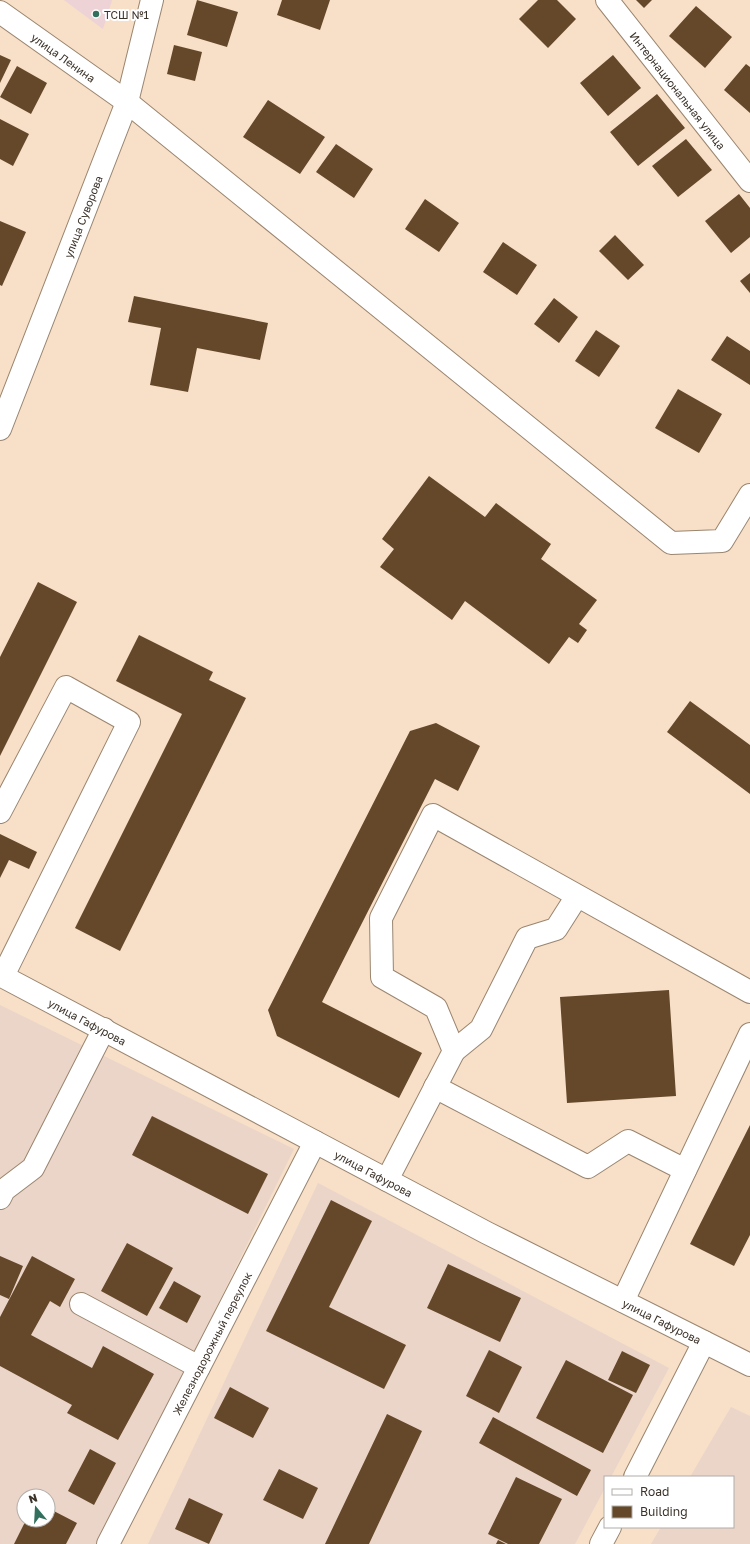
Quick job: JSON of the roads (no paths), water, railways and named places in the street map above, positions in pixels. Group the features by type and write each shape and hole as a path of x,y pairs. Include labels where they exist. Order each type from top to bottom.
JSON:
{"street":[{"name":"улица Суворова","path":"0,429 127,102 152,0"},
{"name":"Интернациональная улица","path":"607,0 750,181"},
{"name":"улица Ленина","path":"0,12 127,102 671,543 722,541 750,495"},
{"path":"0,812 66,687 129,722 2,975"},
{"path":"454,1051 436,1008 382,977 381,918 433,816 750,992"},
{"path":"387,1180 454,1051 481,1029 527,938 556,929 577,896"},
{"name":"улица Гафурова","path":"2,975 487,1233 750,1365"},
{"path":"0,1198 4,1190 33,1168 104,1029"},
{"path":"623,1301 750,1034"},
{"path":"435,1087 588,1167 628,1141 685,1170"},
{"name":"Железнодорожный переулок","path":"108,1544 315,1142"},
{"path":"81,1304 199,1367"},
{"path":"637,1476 704,1342"},
{"path":"601,1544 609,1528"}],"place":[{"name":"ТСШ №1","path":"96,14"}]}
